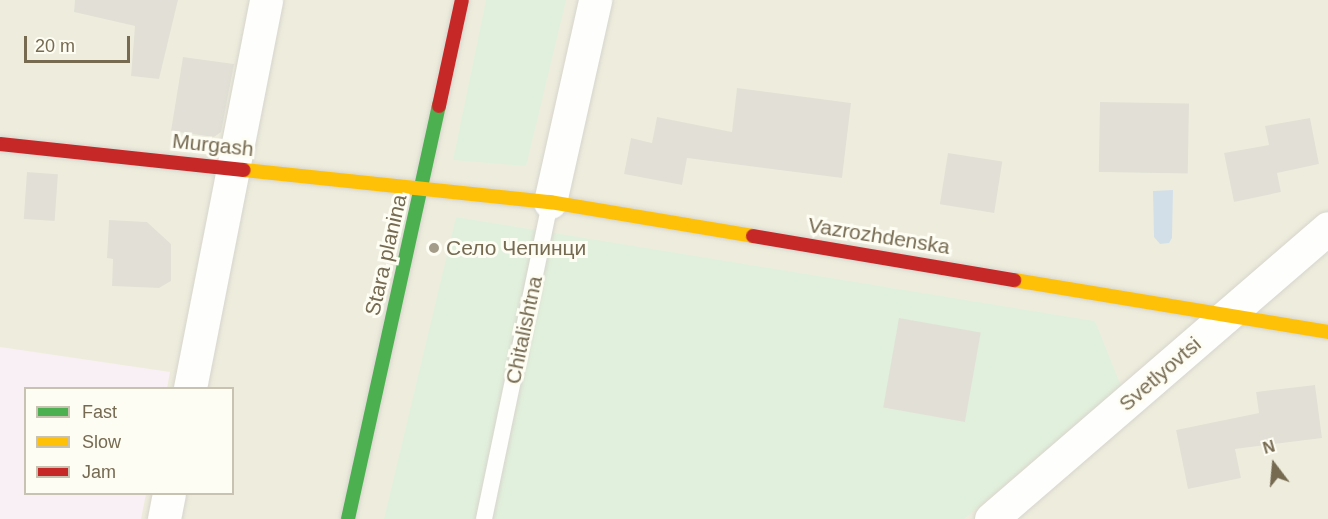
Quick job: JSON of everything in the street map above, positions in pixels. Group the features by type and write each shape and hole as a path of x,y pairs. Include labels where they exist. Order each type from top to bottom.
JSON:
{"street":[{"path":"190,387 266,0"},
{"name":"Stara planina","path":"348,519 462,0"},
{"name":"Chitalishtna","path":"550,202 595,0"},
{"name":"Murgash","path":"0,144 422,189"},
{"name":"Vazrozhdenska","path":"422,189 550,202 1328,332"},
{"name":"Svetlyovtsi","path":"991,519 1328,228"},
{"path":"164,519 169,495"}],"lane":[{"name":"Chitalishtna","path":"484,519 550,202"}],"shaded area":[{"path":"0,0 1328,0 1328,519 0,519"},
{"path":"1173,190 1172,238 1169,243 1160,244 1154,237 1153,191"},
{"path":"0,347 170,372 167,387 24,387 24,495 146,495 141,519 0,519"}],"green space":[{"path":"486,0 566,0 526,166 453,160"},
{"path":"456,217 1095,321 1121,386 964,519 384,519"}],"building":[{"path":"75,0 178,0 159,79 131,76 135,26 74,12"},
{"path":"183,57 234,64 221,132 214,137 171,131"},
{"path":"737,88 851,103 842,178 687,158 682,185 624,174 631,138 652,143 657,117 732,132"},
{"path":"1100,102 1189,104 1188,174 1099,172"},
{"path":"1310,118 1319,164 1277,173 1281,192 1234,202 1224,153 1269,145 1265,126"},
{"path":"948,153 1002,162 994,213 940,204"},
{"path":"27,172 58,174 55,221 24,219"},
{"path":"109,220 147,222 171,244 171,281 159,288 112,286 113,259 107,258"},
{"path":"899,318 981,332 965,422 883,408"},
{"path":"1315,385 1322,438 1235,449 1241,478 1188,489 1176,430 1259,413 1256,392"}],"traffic: fast":[{"path":"348,519 439,106"}],"traffic: slow":[{"path":"244,170 550,202 753,236"},
{"path":"1014,280 1328,332"}],"traffic: jam":[{"path":"439,106 462,0"},
{"path":"0,144 244,170"},
{"path":"753,236 1014,280"}],"place":[{"name":"Село Чепинци","path":"434,248"}]}
